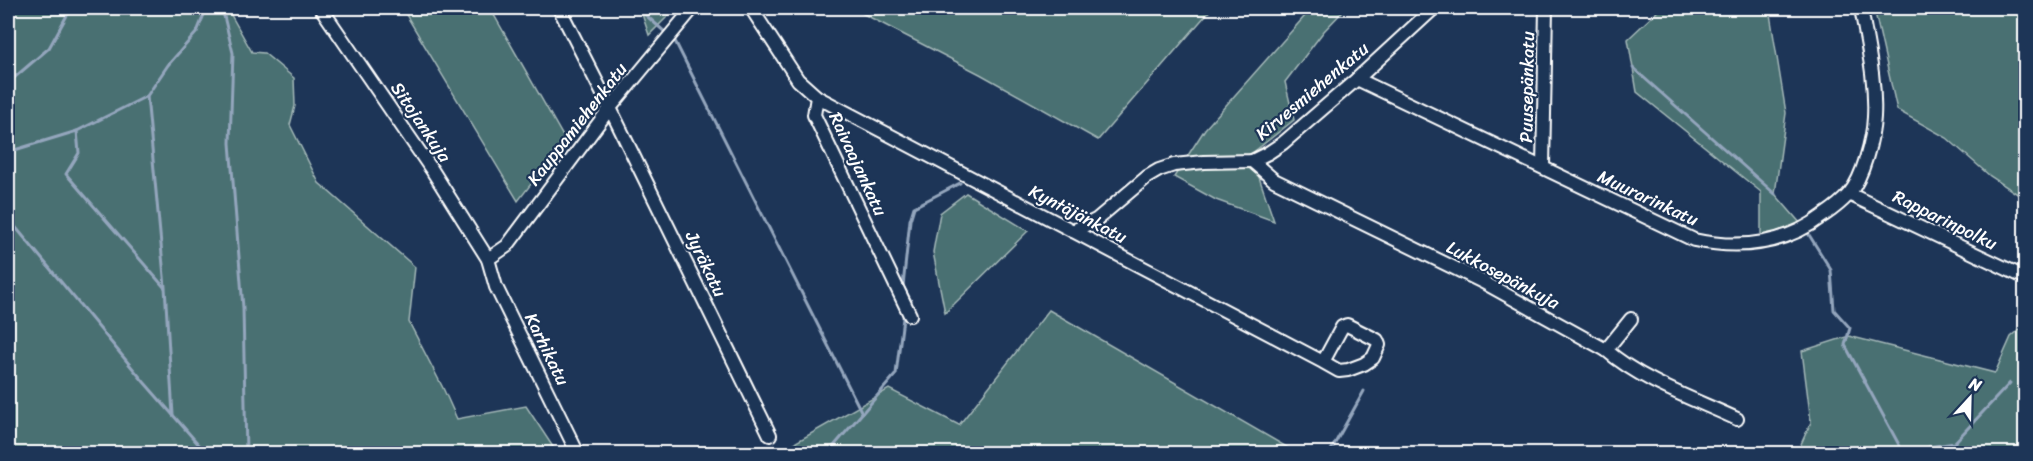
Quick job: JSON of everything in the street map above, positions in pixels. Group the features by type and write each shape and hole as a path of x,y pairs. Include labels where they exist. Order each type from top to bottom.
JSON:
{"street":[{"name":"Sitojankuja","path":"321,8 432,170 488,259"},
{"name":"Jyräkatu","path":"559,8 770,435"},
{"name":"Kauppamiehenkatu","path":"488,259 507,246 610,108 693,8"},
{"name":"Raivaajankatu","path":"751,8 798,80 817,97 814,115 910,315"},
{"name":"Kirvesmiehenkatu","path":"1073,231 1095,220 1147,177 1159,170 1174,165 1203,162 1252,161 1283,143 1358,79 1434,8"},
{"name":"Puusepänkatu","path":"1543,167 1546,8"},
{"name":"Muurarinkatu","path":"1358,79 1694,240 1715,244 1758,244 1797,232 1819,219 1849,194 1866,156 1872,137 1874,118 1873,77 1861,8"},
{"name":"Kyntäjänkatu","path":"817,97 1339,371 1364,364 1373,358 1379,345 1377,340 1347,325 1342,327 1323,362"},
{"name":"Lukkosepänkuja","path":"1252,161 1274,180 1483,282 1606,350 1617,360 1737,419"},
{"name":"Rapparinpolku","path":"1849,194 2025,278"},
{"name":"Karhikatu","path":"488,259 496,287 578,453"},
{"path":"1606,350 1631,319"}],"green space":[{"path":"8,8 227,8 252,52 264,53 294,78 295,106 290,125 319,183 415,267 409,322 457,419 526,406 557,453 8,453"},
{"path":"402,8 490,8 565,140 518,201"},
{"path":"640,8 676,8 649,35"},
{"path":"852,8 1212,8 1098,140 980,74"},
{"path":"1312,8 1346,8 1324,31 1285,82 1294,120 1251,154 1274,221 1216,200 1174,177 1205,129"},
{"path":"1661,8 1769,8 1786,113 1775,194 1801,224 1761,237 1761,192 1637,92 1628,39"},
{"path":"1874,8 2025,8 2025,199 1990,176 1947,138 1897,110"},
{"path":"966,193 1028,231 945,313 933,252 940,213"},
{"path":"1049,310 1297,453 777,453 889,389 959,425"},
{"path":"2025,325 2025,453 1797,453 1811,422 1802,351 1849,336 1995,373 2011,337"}],"waterway":[{"path":"8,83 49,48 71,8"},
{"path":"8,152 77,131 147,96 168,65 197,32 205,12 204,8"},
{"path":"222,8 233,53 230,143 243,308 246,454"},
{"path":"640,8 666,33"},
{"path":"671,37 862,413"},
{"path":"1633,68 1775,194"},
{"path":"147,96 165,287 173,415"},
{"path":"77,131 79,153 66,174 164,287"},
{"path":"910,303 903,286 910,220 914,207 960,183"},
{"path":"8,218 207,454"},
{"path":"1806,230 1831,270 1834,310 1850,328 1845,345 1904,454"},
{"path":"827,454 896,374 904,310"},
{"path":"1916,454 1929,447 1954,443 2010,383"},
{"path":"1329,454 1364,391"},
{"path":"1929,447 1930,454"}]}
